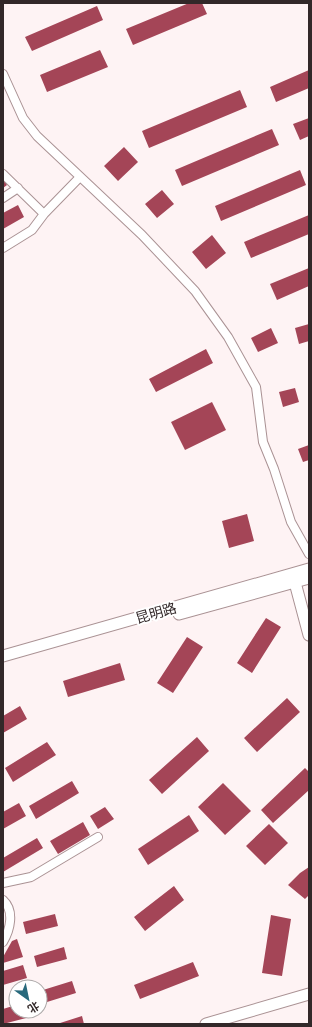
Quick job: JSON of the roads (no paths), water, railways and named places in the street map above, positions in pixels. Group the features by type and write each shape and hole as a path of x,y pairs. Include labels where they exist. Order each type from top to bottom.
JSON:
{"main road":[{"name":"昆明路","path":"3,656 294,578 308,577"},
{"name":"昆明路","path":"3,664 294,578"},
{"path":"294,578 309,634"},
{"path":"206,1024 309,994"}],"street":[{"path":"3,74 23,118 37,136 142,236 195,292 228,337 256,387 263,442 274,469 291,522 309,554"},
{"path":"3,174 44,214"},
{"path":"3,248 32,230 44,214 80,177"},
{"path":"3,198 18,188"},
{"path":"3,883 31,877 98,837"},
{"path":"3,900 7,903 11,921 7,936 3,942"}]}
